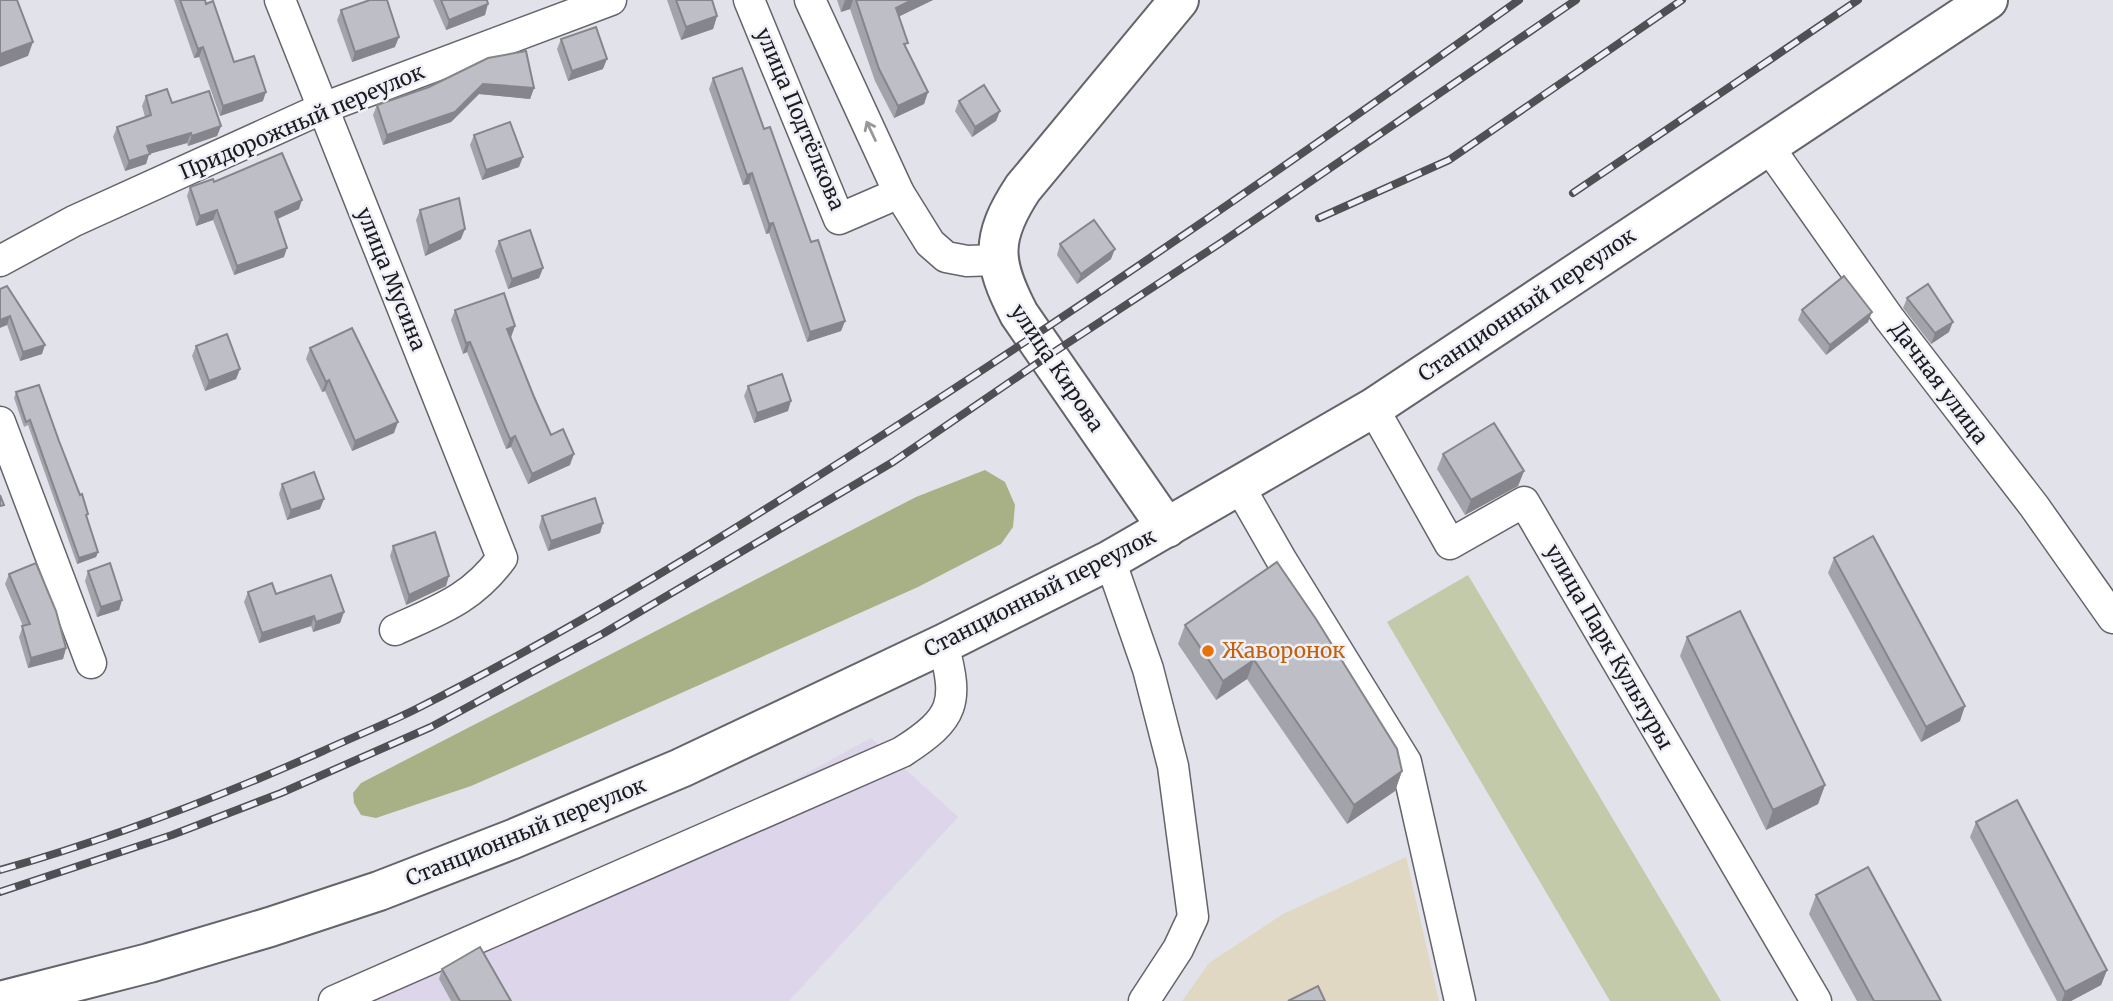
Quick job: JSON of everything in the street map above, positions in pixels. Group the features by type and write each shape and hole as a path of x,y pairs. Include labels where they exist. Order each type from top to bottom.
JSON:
{"main road":[{"name":"улица Кирова","path":"1167,528 1019,314 1002,282 998,260 1007,212 1023,188 1179,0"},
{"name":"Станционный переулок","path":"0,1001 149,963 379,891 513,839 681,768 943,644 1110,560 1373,408 1988,0"}],"street":[{"name":"улица Мусина","path":"280,0 502,558 488,577 459,600 395,630"},
{"name":"Придорожный переулок","path":"0,261 74,221 323,108 611,0"},
{"name":"улица Подтёлкова","path":"749,0 839,219 899,193"},
{"path":"810,0 899,193 930,243 946,257 967,261 998,260"},
{"name":"Дачная улица","path":"1768,146 1889,318 2034,506 2113,618"},
{"name":"улица Парк Культуры","path":"1373,408 1450,544 1524,502 1816,1001"},
{"path":"0,422 92,663"},
{"path":"1239,486 1406,762 1460,1001"},
{"path":"1110,560 1148,669 1173,766 1193,917 1178,949 1144,1001"},
{"path":"334,1001 902,752 937,726 947,712 952,679 943,644"}],"shaded area":[{"path":"871,738 958,817 789,1001 372,1001 528,931 666,850"},
{"path":"1406,857 1439,1001 1182,1001 1209,963 1283,914"}],"green space":[{"path":"985,470 1005,482 1015,505 1013,527 1001,544 918,587 471,786 376,818 361,815 354,803 353,793 361,783 916,497"},
{"path":"1468,575 1721,1001 1610,1001 1387,622"}],"building":[{"path":"0,0 17,0 33,42 0,54"},
{"path":"180,0 205,0 206,4 213,1 234,62 254,56 266,92 223,106 203,47 198,49"},
{"path":"370,0 387,0 399,37 355,52 341,10"},
{"path":"441,0 487,0 488,4 449,20"},
{"path":"676,0 712,0 717,16 686,27"},
{"path":"856,0 912,0 896,8 908,43 904,44 928,92 898,106 879,69"},
{"path":"596,27 607,59 572,71 561,39"},
{"path":"526,51 534,88 483,84 455,112 387,135 377,105 429,87 488,58"},
{"path":"742,68 764,129 770,127 811,242 818,240 845,321 810,332 773,223 769,224 752,173 747,175 713,78"},
{"path":"984,85 1000,111 975,127 959,101"},
{"path":"167,89 172,103 209,91 221,126 147,146 150,154 129,161 117,127 151,115 146,96"},
{"path":"510,122 523,157 486,170 474,135"},
{"path":"282,153 302,200 275,212 287,248 237,266 217,210 200,216 190,187 213,179 214,182"},
{"path":"459,198 465,229 429,246 420,210"},
{"path":"1094,220 1115,249 1081,274 1060,244"},
{"path":"530,230 543,268 512,279 499,241"},
{"path":"1844,276 1872,312 1830,345 1802,310"},
{"path":"1928,284 1953,322 1935,333 1907,298"},
{"path":"7,286 45,345 23,352 10,316 0,320 0,289"},
{"path":"504,293 515,326 507,329 534,397 551,435 563,429 574,454 532,474 515,436 510,439 470,342 466,343 455,310"},
{"path":"352,328 398,422 355,441 329,380 326,382 310,348"},
{"path":"227,334 240,369 209,381 196,346"},
{"path":"782,374 791,401 757,413 748,386"},
{"path":"39,385 80,495 82,494 98,552 79,558 30,420 26,422 16,392"},
{"path":"1494,423 1524,471 1471,500 1443,454"},
{"path":"314,472 324,499 291,510 282,484"},
{"path":"595,498 603,523 551,541 542,516"},
{"path":"435,532 449,576 409,595 393,546"},
{"path":"1873,536 1965,706 1926,727 1834,558"},
{"path":"1277,562 1397,749 1402,771 1354,805 1254,660 1223,681 1185,625"},
{"path":"36,563 56,611 66,648 31,658 22,626 30,624 9,574"},
{"path":"110,563 122,600 101,607 88,571"},
{"path":"331,575 344,612 316,622 314,616 262,633 248,592 272,583 276,594"},
{"path":"1740,611 1825,785 1773,810 1687,637"},
{"path":"2017,800 2107,970 2065,992 1976,822"},
{"path":"1868,867 1941,1001 1874,1001 1816,895"},
{"path":"480,947 511,1001 460,1001 442,969"},
{"path":"1318,986 1325,1001 1288,1001"}],"railway":[{"path":"0,870 123,831 284,768 420,707 597,611 884,434 1125,275 1519,0"},
{"path":"0,892 172,835 281,793 431,727 604,633 893,462 1222,242 1576,0"},
{"path":"1319,218 1449,160 1682,0"},
{"path":"1573,193 1858,0"}],"place":[{"name":"Жаворонок","path":"1208,651"}]}
